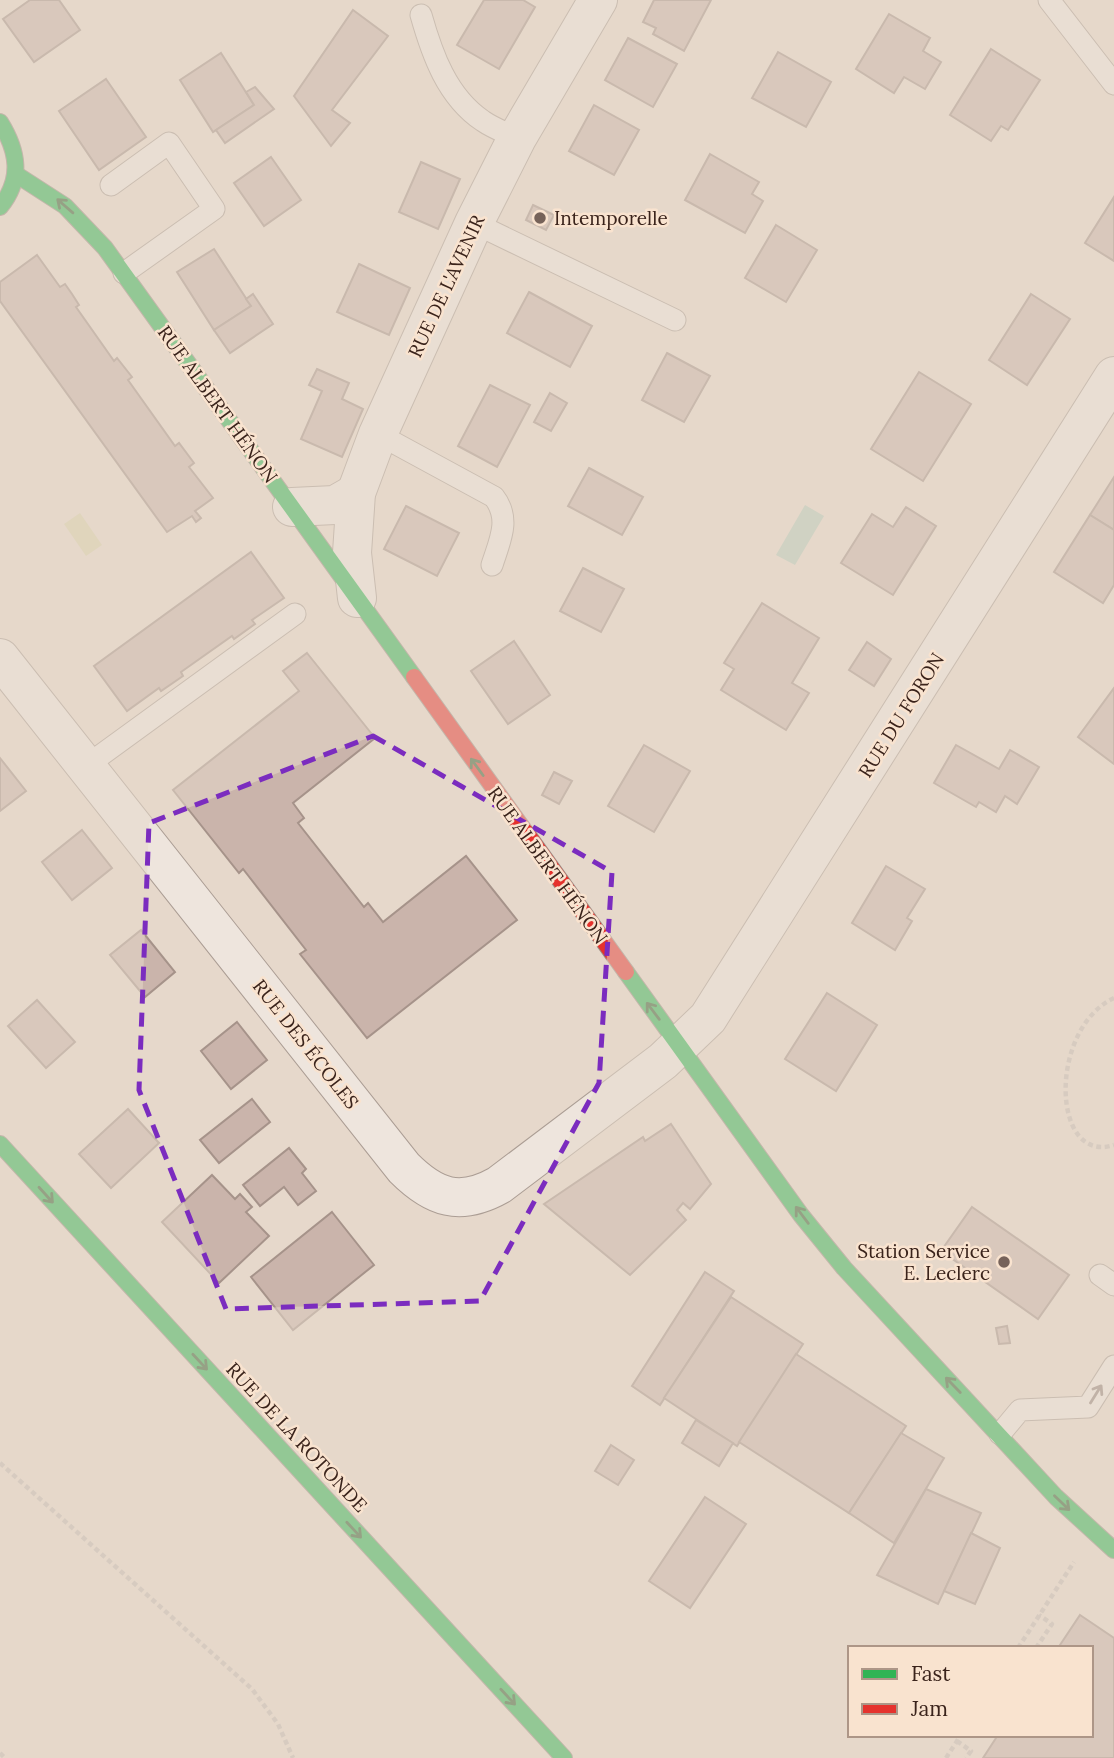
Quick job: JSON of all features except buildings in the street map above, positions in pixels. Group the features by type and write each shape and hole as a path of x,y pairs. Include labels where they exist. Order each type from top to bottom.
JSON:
{"street":[{"name":"RUE DE L'AVENIR","path":"357,598 352,553 355,493 378,435 474,223 517,138 598,0"},
{"path":"0,122 16,151 17,175 9,196 0,207"},
{"name":"RUE ALBERT HÉNON","path":"17,175 65,206 88,227 124,273 679,1046 829,1250 1056,1497 1114,1550"},
{"name":"RUE DU FORON","path":"679,1046 717,1007 1114,376"},
{"path":"292,507 335,505 355,493"},
{"name":"RUE DES ÉCOLES","path":"0,658 396,1158 428,1190 451,1197 465,1197 499,1185 679,1046"},
{"name":"RUE DE LA ROTONDE","path":"0,1144 564,1758"},
{"name":"RUE ALBERT HÉNON","path":"1000,1434 1072,1489"}],"lane":[{"path":"1049,0 1114,84"},
{"path":"421,15 434,61 464,104 483,122 517,138"},
{"path":"111,185 169,143 214,209 124,273"},
{"path":"474,223 674,320"},
{"path":"378,435 495,497 504,510 504,530 492,565"},
{"path":"86,766 295,614"},
{"path":"1000,1434 1020,1410 1088,1407 1114,1366"}],"path":[{"path":"1114,998 1101,1004 1077,1032 1067,1061 1066,1078 1069,1111 1077,1134 1089,1145 1114,1145"},
{"path":"0,1463 252,1689 278,1724 293,1758"},
{"path":"1018,1646 1093,1531"},
{"path":"1037,1646 1052,1624 1039,1615"},
{"path":"946,1758 960,1737"},
{"path":"957,1741 971,1751 966,1758"},
{"path":"0,1753 5,1758"}],"highlighted area":[{"path":"373,736 612,872 599,1083 480,1301 226,1309 139,1090 149,823"}],"shaded area":[{"path":"805,505 824,516 795,565 776,555"},
{"path":"80,513 102,545 86,556 64,524"}],"traffic: fast":[{"path":"0,122 11,144 15,165 12,186 0,207"},
{"path":"17,175 65,206 105,248 414,677"},
{"path":"626,972 801,1215 844,1268 1056,1497 1114,1550"},
{"path":"0,1144 564,1758"}],"traffic: jam":[{"path":"414,677 626,972"}],"place":[{"name":"Intemporelle","path":"540,218"},
{"name":"Station Service E. Leclerc","path":"1004,1262"}]}
